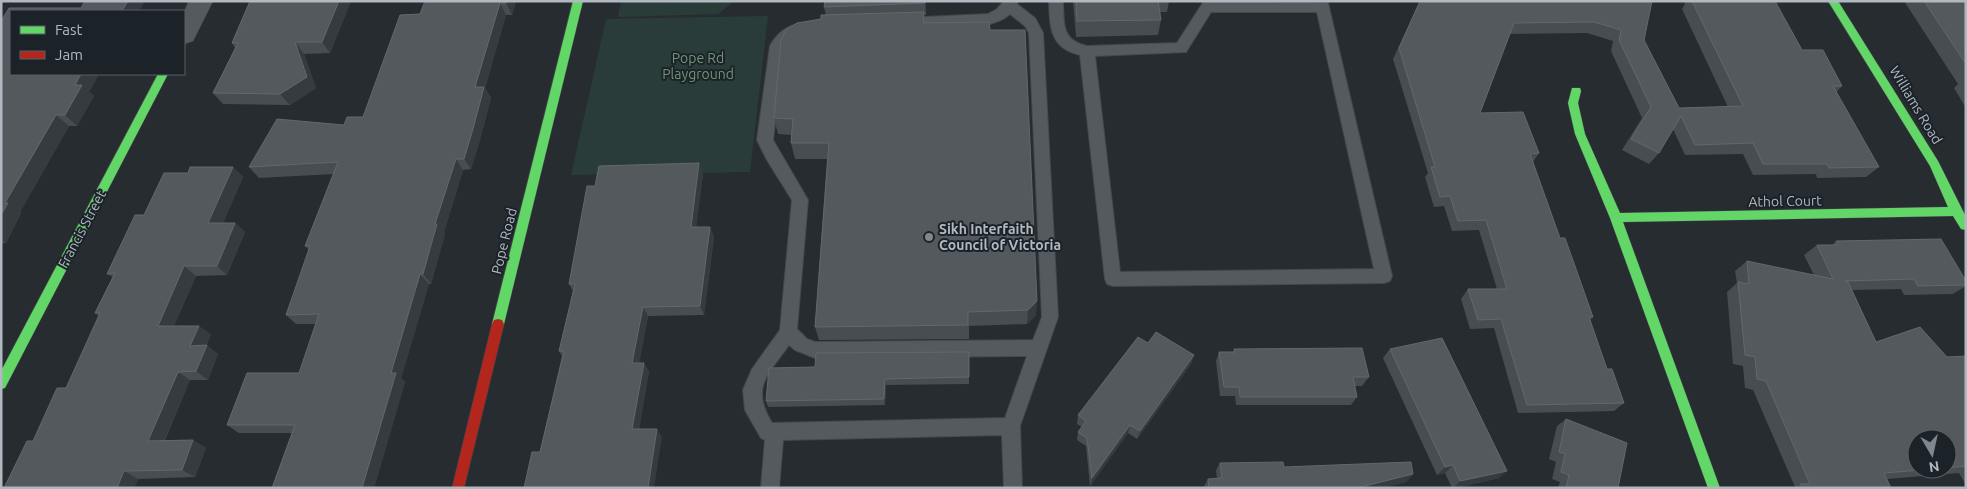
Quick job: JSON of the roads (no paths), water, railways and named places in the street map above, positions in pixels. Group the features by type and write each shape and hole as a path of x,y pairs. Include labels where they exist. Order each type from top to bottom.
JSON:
{"street":[{"path":"185,33 201,1"},
{"name":"Pope Road","path":"458,488 578,1"},
{"name":"Williams Road","path":"1833,1 1908,120 1935,167 1955,211 1966,227"},
{"name":"Francis Street","path":"1,384 162,75"},
{"path":"1576,91 1573,103 1580,134 1616,218 1714,488"},
{"name":"Athol Court","path":"1616,218 1955,211"}],"lane":[{"path":"1056,1 1059,36 1065,44 1087,51 1181,48 1209,4 1323,7 1384,276 1113,279 1087,51"},
{"path":"889,23 994,18 1010,3 1030,22 1036,33 1050,317 1011,426 1013,488"},
{"path":"810,26 796,30 784,37 777,46 765,140 770,154 795,186 800,200 788,332 758,375 752,390 754,410 768,432 1011,426"},
{"path":"788,332 801,344 815,350 1040,348"},
{"path":"770,488 775,432"}],"place":[{"name":"Sikh Interfaith Council of Victoria","path":"929,237"}],"park label":[{"name":"Pope Rd Playground","path":"698,66"}]}
